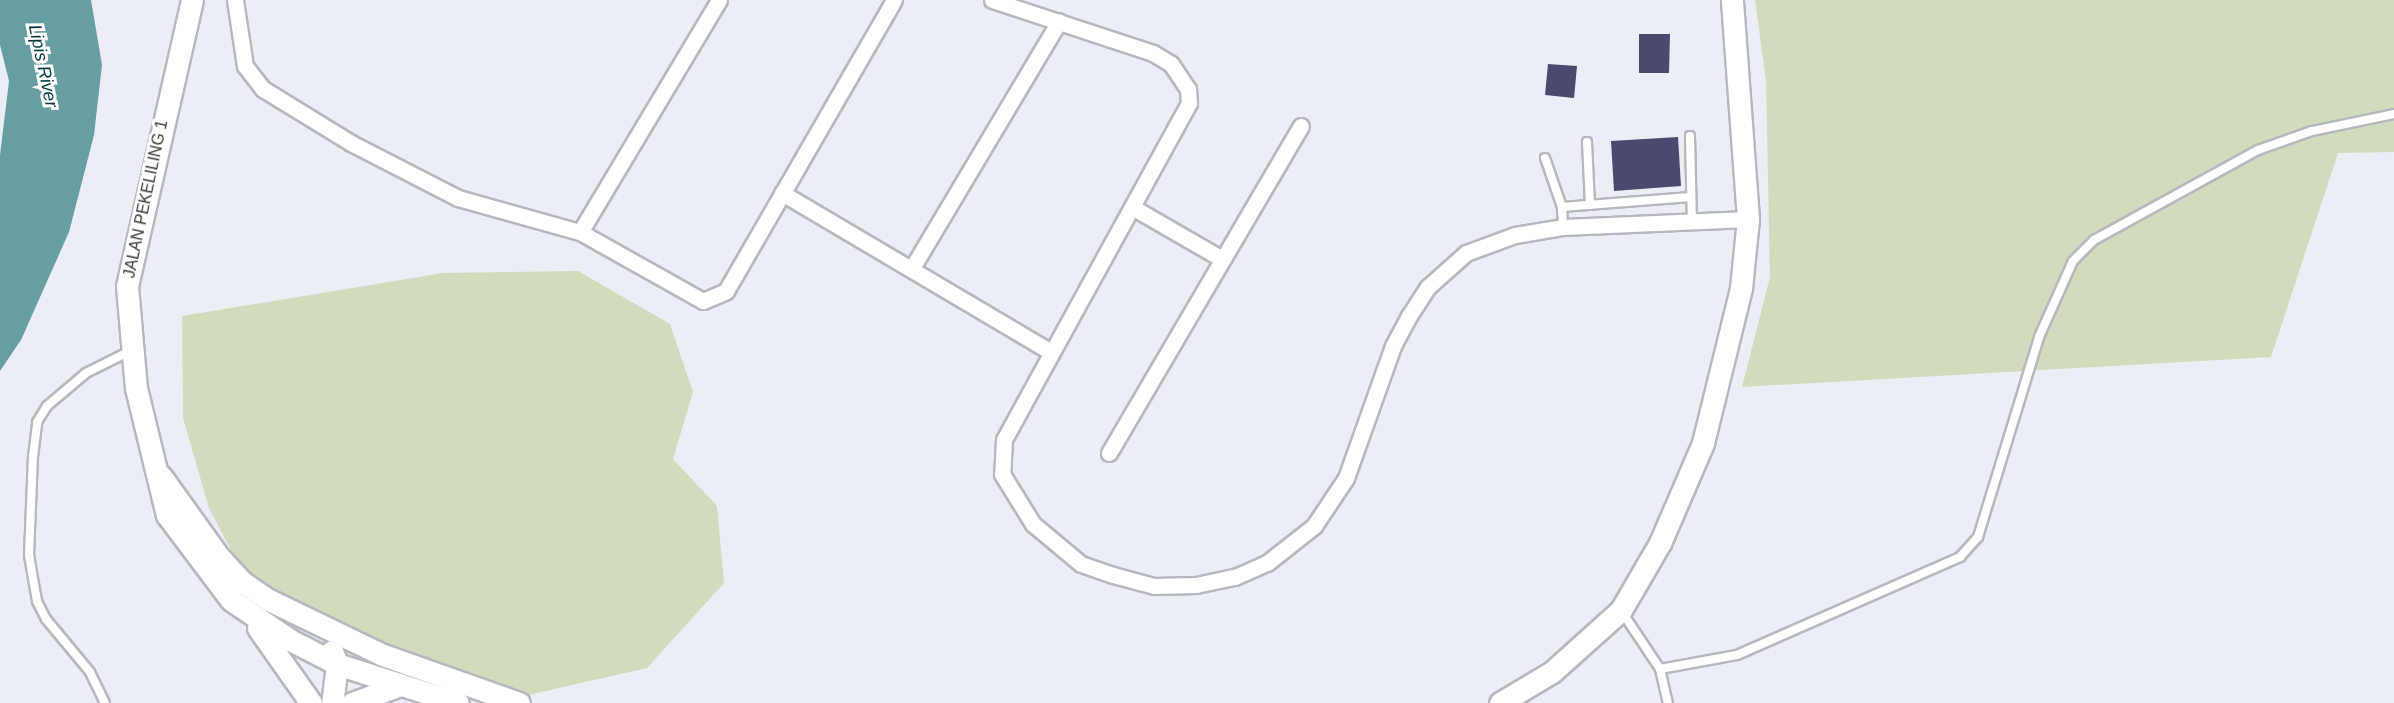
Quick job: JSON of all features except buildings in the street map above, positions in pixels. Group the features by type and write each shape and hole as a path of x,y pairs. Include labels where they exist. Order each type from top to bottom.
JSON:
{"main road":[{"name":"JALAN PEKELILING 1","path":"192,0 131,253 127,286 130,351 167,515 231,600"},
{"path":"1500,703 1552,672 1621,610 1660,543 1702,443 1740,288 1748,219 1732,0"},
{"path":"156,470 242,582 307,622 383,655 519,703"},
{"path":"231,600 291,640 337,663 399,686 458,703"},
{"path":"231,600 284,659 311,703"},
{"path":"307,622 328,642 337,663 332,703"},
{"path":"337,663 383,655"},
{"path":"352,703 399,686"}],"street":[{"path":"235,0 245,66 262,89 351,143 458,198 580,232 692,298 712,300 726,291 894,0"},
{"path":"580,232 719,0"},
{"path":"992,0 1153,53 1171,64 1188,89 1189,103 1049,351 1004,440 1001,460 1002,474 1033,524 1081,564 1113,575 1154,586 1196,585 1235,577 1292,546 1332,505 1346,478 1393,346 1428,287 1444,270 1490,243 1563,227 1748,219"},
{"path":"912,268 1059,21"},
{"path":"1109,453 1301,126"},
{"path":"782,193 1049,351"},
{"path":"1132,207 1222,260"}],"lane":[{"path":"1660,669 1737,655 1960,557 1978,537 2039,337 2073,261 2094,240 2258,150 2312,131 2394,114"},
{"path":"1690,136 1692,223"},
{"path":"1587,142 1590,205"},
{"path":"1545,158 1562,207 1563,227"},
{"path":"1562,207 1691,197"},
{"path":"105,703 90,672 46,620 37,601 29,555 33,457 37,422 47,406 86,373 130,351"},
{"path":"1621,610 1660,669 1668,703"}],"green space":[{"path":"1755,0 2394,0 2394,152 2338,153 2271,357 1742,387 1770,277 1766,81"},
{"path":"578,271 670,324 693,392 673,459 717,506 724,583 647,668 528,695 401,656 340,631 243,573 209,508 183,418 182,316 443,273"}],"water":[{"name":"Lipis River","path":"0,0 91,0 102,65 94,135 69,232 21,340 0,371 0,155 9,81 0,45"}]}
